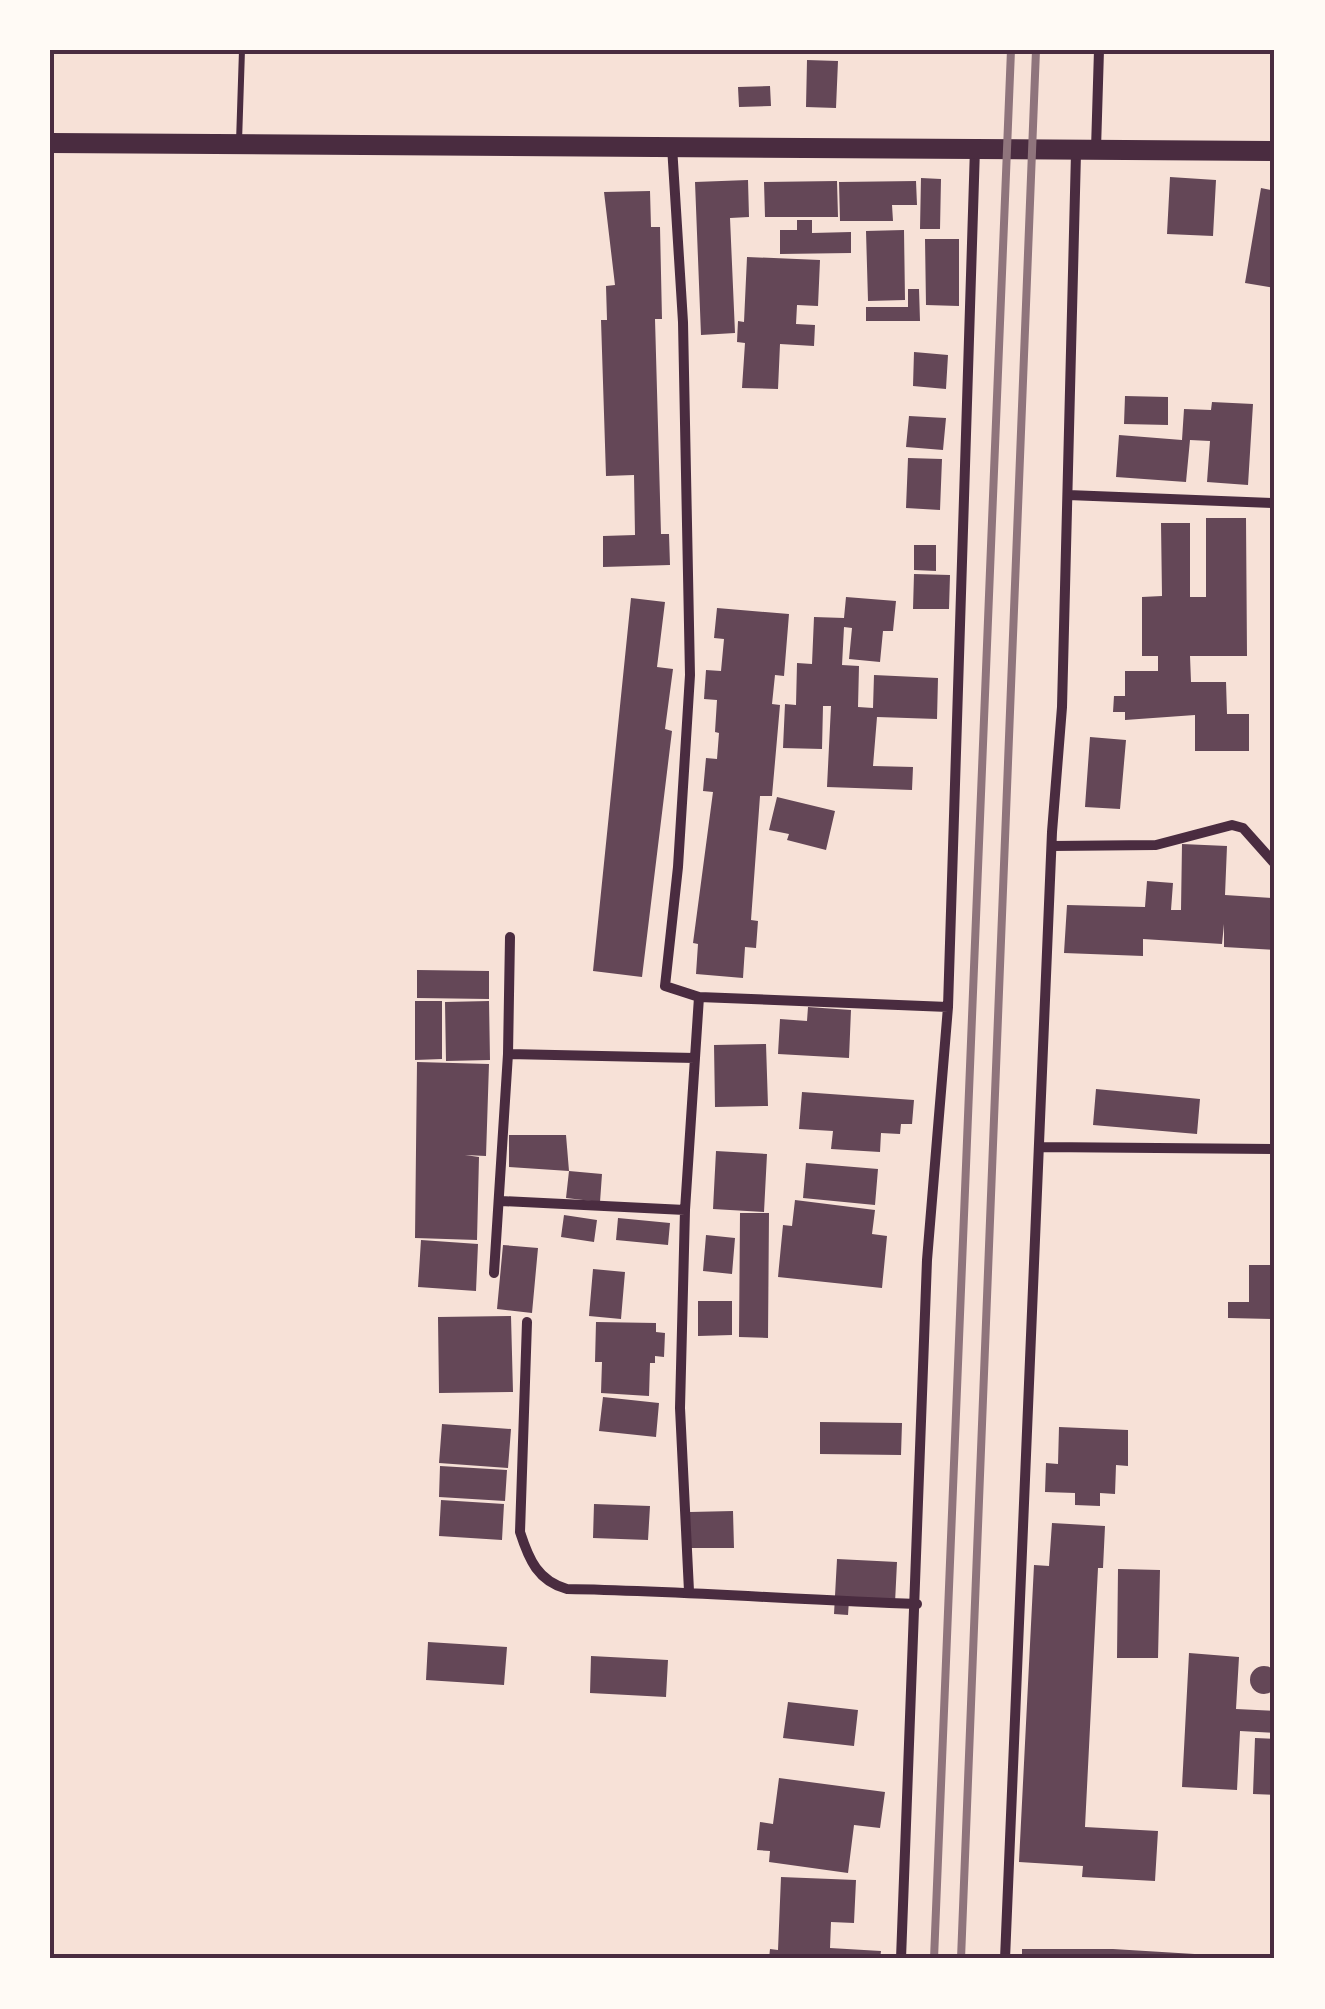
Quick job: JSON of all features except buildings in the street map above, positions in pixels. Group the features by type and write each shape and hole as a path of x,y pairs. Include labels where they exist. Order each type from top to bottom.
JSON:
{"main road":[{"path":"50,143 975,147 1086,153 1275,151"}],"street":[{"path":"1005,1959 1052,846 1062,706 1068,494 1086,153 1099,50"},
{"path":"672,146 683,322 690,674 678,867 664,980 674,992 698,996 948,1007"},
{"path":"901,1959 927,1260 948,1007 975,147"},
{"path":"1068,494 1275,503"},
{"path":"1052,846 1156,845 1232,825 1243,828 1275,864"},
{"path":"494,1273 501,1202 510,937"},
{"path":"689,1591 680,1408 685,1210 698,996"},
{"path":"508,1054 695,1058"},
{"path":"1042,1147 1275,1149"},
{"path":"501,1202 685,1210"},
{"path":"528,1322 520,1532 530,1561 550,1584 567,1590 689,1591 784,1600 917,1604"}],"lane":[{"path":"239,144 242,50"}],"railway":[{"path":"934,1959 1011,50"},
{"path":"961,1959 1036,50"}]}
